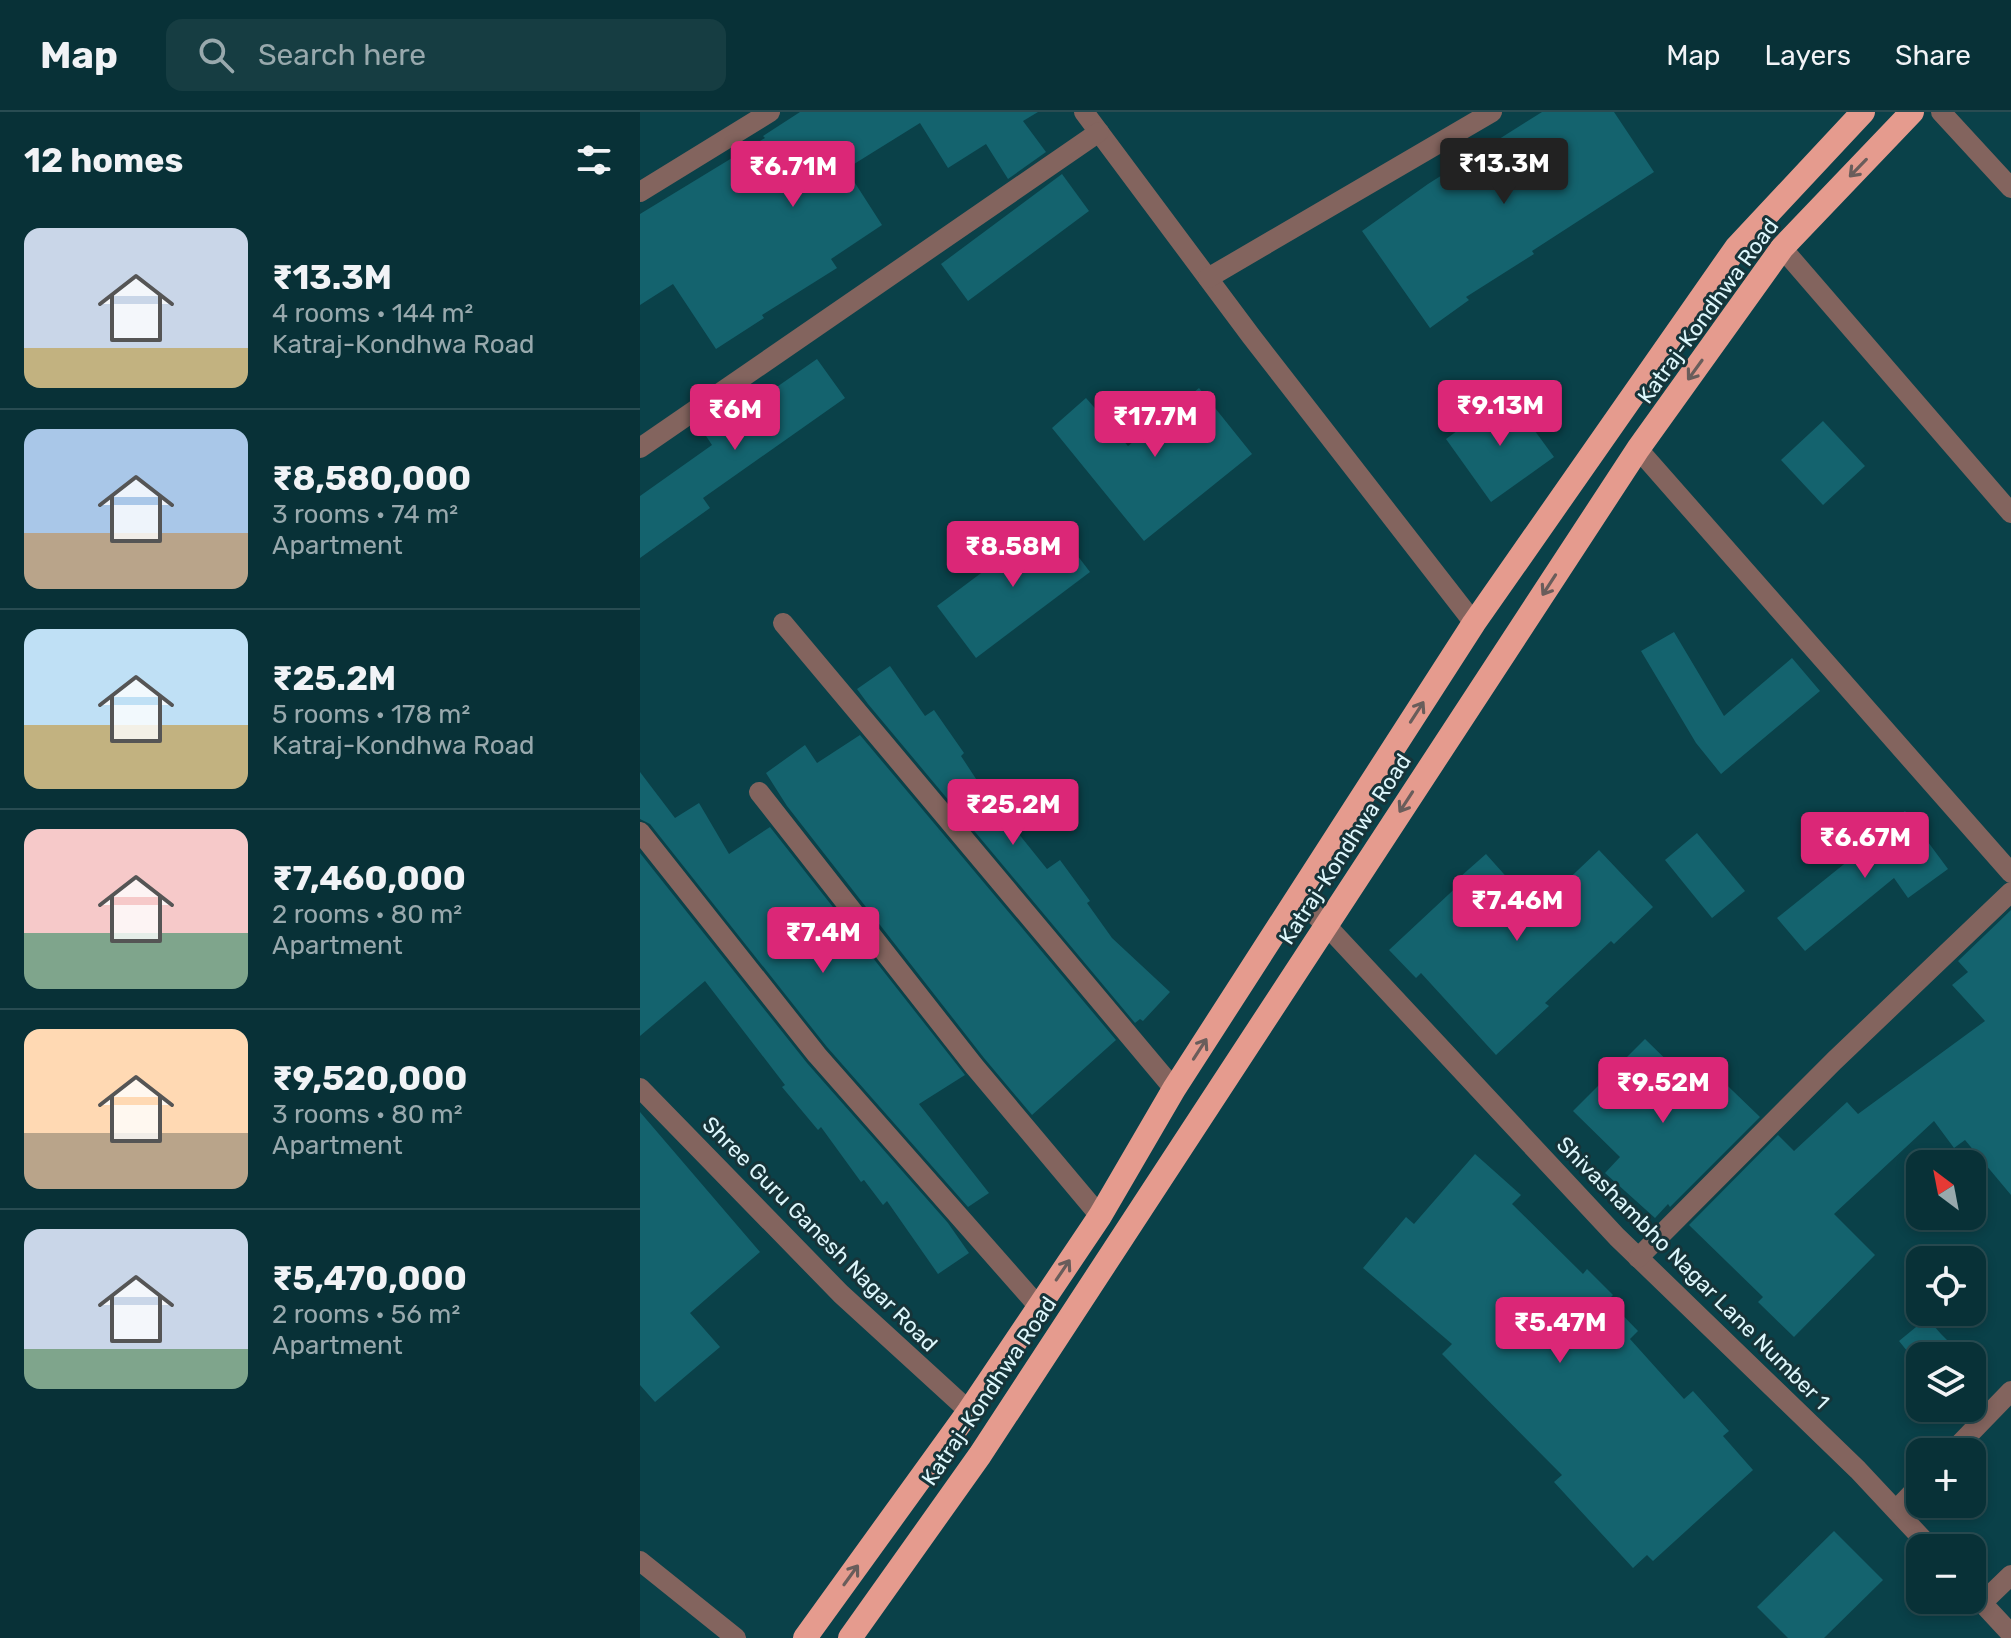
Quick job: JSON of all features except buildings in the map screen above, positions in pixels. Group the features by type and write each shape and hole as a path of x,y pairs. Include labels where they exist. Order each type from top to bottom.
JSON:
{"highway":[{"name":"Katraj-Kondhwa Road","path":"805,1638 969,1411 1100,1216 1174,1089 1474,623 1736,248 1863,112"},
{"name":"Katraj-Kondhwa Road","path":"850,1638 980,1455 1638,449 1782,248 1912,112"}],"street":[{"path":"640,192 770,112"},
{"path":"1084,112 1474,623"},
{"path":"1208,278 1492,112"},
{"path":"1941,112 2011,188"},
{"path":"640,448 1099,132"},
{"path":"1782,248 2011,513"},
{"path":"1638,449 2011,873"},
{"path":"783,623 1174,1089"},
{"path":"759,792 974,1066 1100,1216"},
{"path":"640,832 817,1055 1039,1307"},
{"path":"1638,1258 1834,1061 2011,892"},
{"name":"Shivashambho Nagar Lane Number 1","path":"1297,898 1326,925 1638,1258 1858,1470 1918,1534"},
{"name":"Shree Guru Ganesh Nagar Road","path":"640,1088 841,1294 969,1411"},
{"path":"1966,1438 2011,1391"},
{"path":"1896,1510 1906,1500"},
{"path":"640,1561 736,1638"},
{"path":"1986,1592 2011,1575"},
{"path":"1986,1608 2011,1634"}]}
